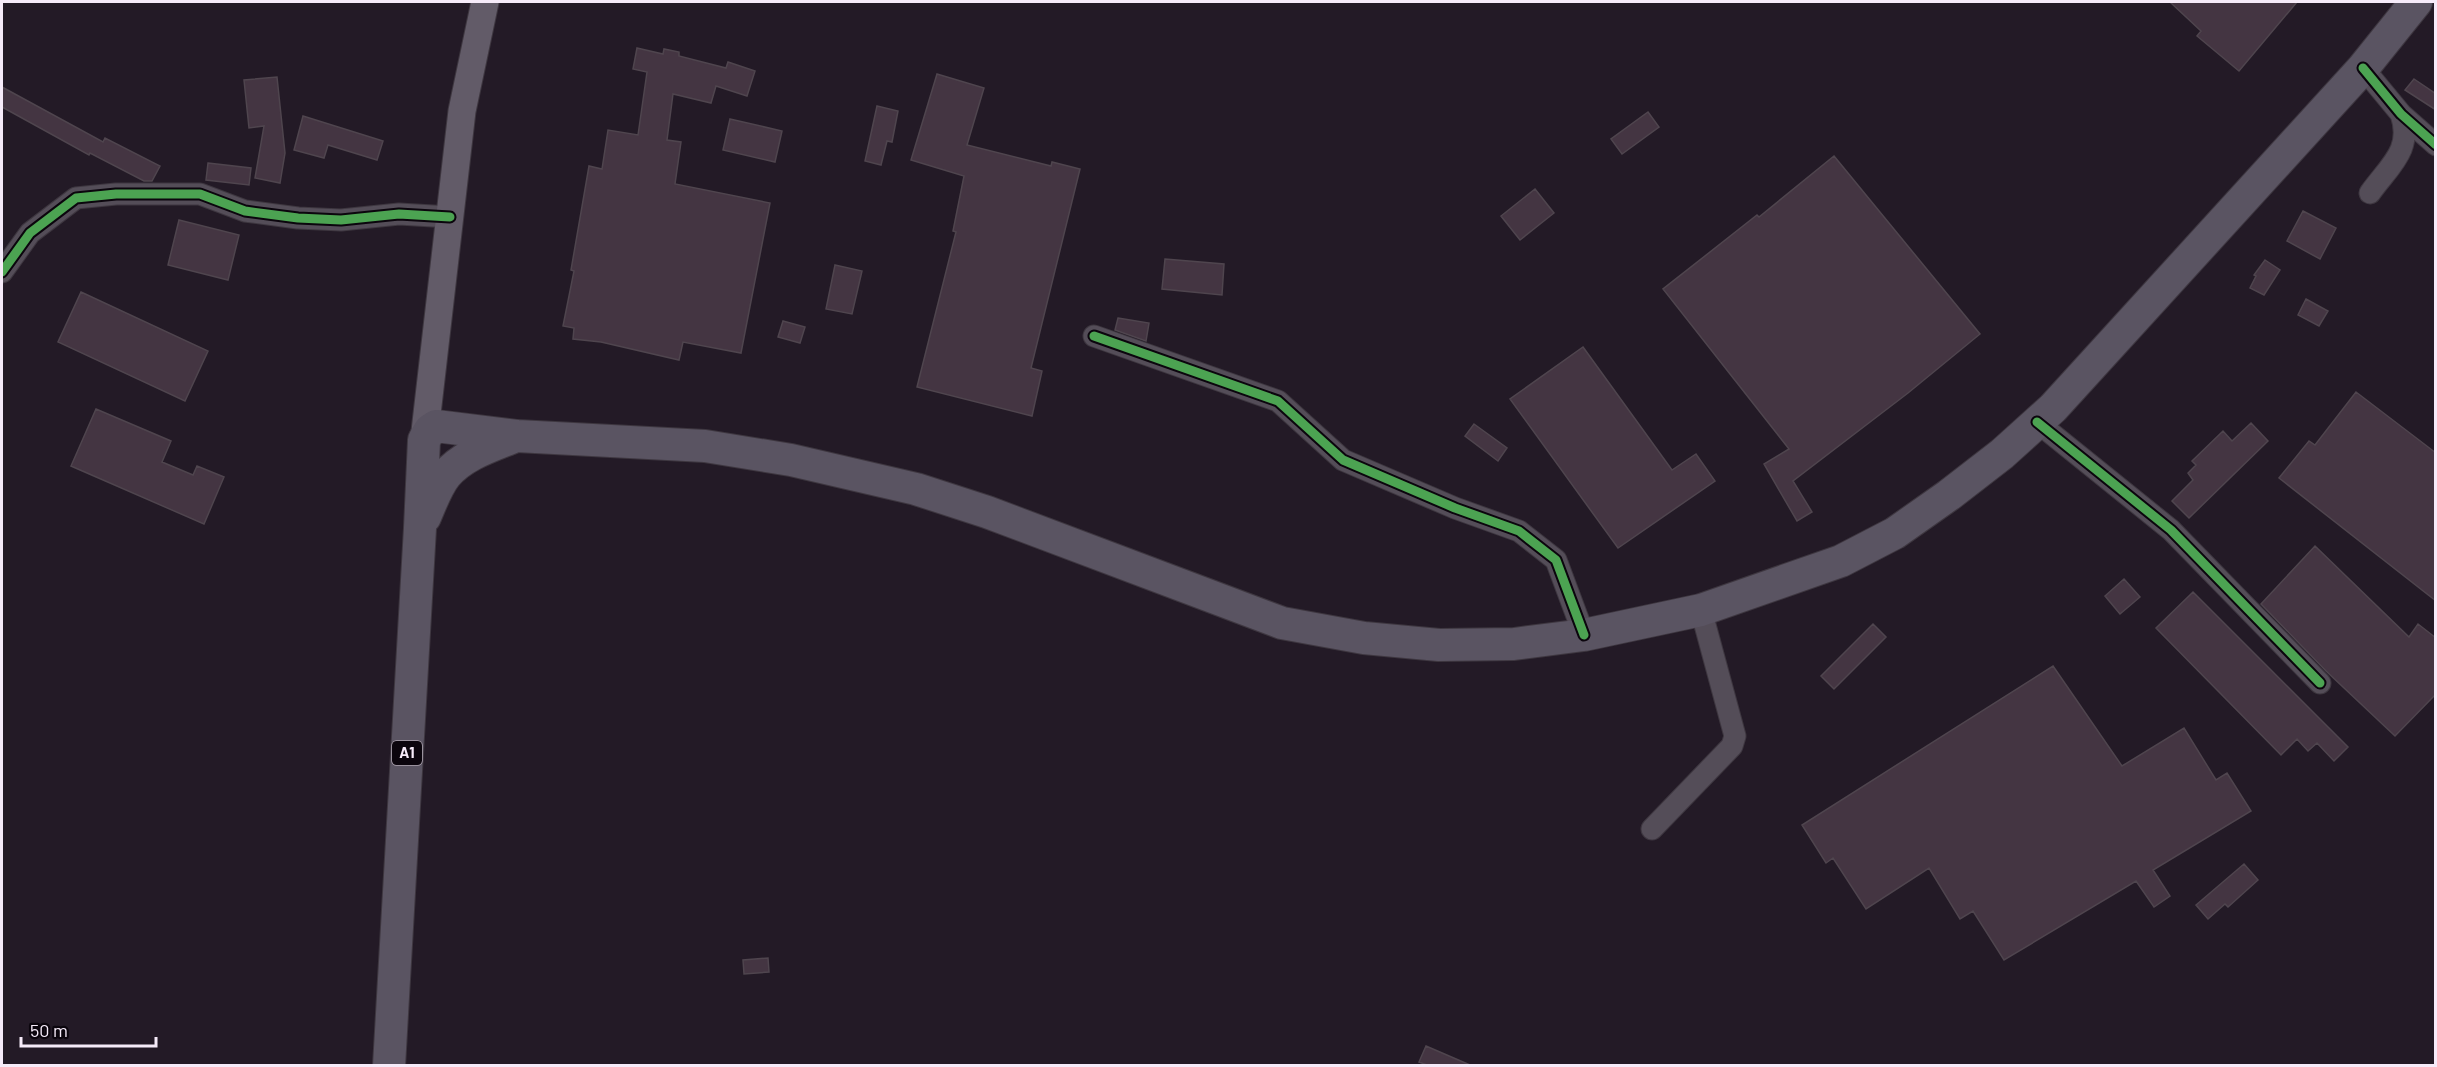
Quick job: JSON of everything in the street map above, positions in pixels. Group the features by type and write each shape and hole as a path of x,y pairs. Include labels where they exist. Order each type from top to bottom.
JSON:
{"highway":[{"name":"A1","path":"389,1065 424,440 429,430 444,425 517,436 705,446 791,460 916,489 987,512 1282,623 1364,638 1439,645 1514,644 1584,635 1701,610 1841,561 1894,533 1958,489 2037,422 2053,408 2363,68 2416,2"},
{"name":"A1","path":"420,528 446,475 480,450 517,436"}],"main road":[{"path":"424,440 462,111 485,2"}],"street":[{"path":"2363,68 2401,114 2436,145"},
{"path":"2370,193 2405,145 2406,129 2401,114"},
{"path":"2,272 30,233 76,198 116,194 200,194 245,211 298,218 341,220 399,214 450,217"},
{"path":"1094,336 1278,401 1343,460 1455,508 1519,531 1556,560 1584,635"},
{"path":"2037,422 2171,530 2320,683"},
{"path":"1652,829 1732,746 1736,736 1701,610"}],"building":[{"path":"2170,2 2297,2 2239,71 2197,36 2201,31"},
{"path":"637,48 663,54 664,49 679,52 679,56 726,68 728,62 755,71 747,96 716,86 711,103 673,94 667,140 681,142 675,184 770,203 741,353 683,342 679,360 601,342 573,339 574,328 563,326 574,271 571,270 589,166 602,169 608,130 638,135 647,72 633,69"},
{"path":"937,74 984,88 967,145 1051,166 1052,162 1080,169 1031,368 1042,371 1032,416 917,387 956,232 953,231 964,176 911,160"},
{"path":"277,77 285,153 280,183 255,178 264,126 249,128 244,80"},
{"path":"2414,79 2436,94 2436,110 2405,90"},
{"path":"2,87 103,142 105,138 160,166 152,181 144,181 90,153 89,155 2,107"},
{"path":"877,106 898,111 892,142 887,141 881,165 865,161"},
{"path":"1648,112 1659,127 1622,154 1611,139"},
{"path":"303,116 383,141 377,160 328,145 324,158 294,150"},
{"path":"730,119 782,131 775,162 723,150"},
{"path":"1834,156 1980,334 1908,393 1793,481 1812,512 1797,521 1764,464 1789,449 1663,289 1757,215 1759,217"},
{"path":"208,163 251,168 249,185 206,180"},
{"path":"1535,189 1554,213 1520,240 1501,216"},
{"path":"2303,211 2336,228 2320,259 2287,241"},
{"path":"179,220 239,235 228,280 168,265"},
{"path":"1165,259 1224,264 1222,295 1162,289"},
{"path":"2265,260 2280,270 2264,295 2250,288 2256,276 2254,275"},
{"path":"835,265 862,271 852,314 826,309"},
{"path":"81,292 208,351 185,401 58,342"},
{"path":"2306,299 2328,311 2319,326 2298,315"},
{"path":"1118,318 1149,323 1146,341 1115,330"},
{"path":"783,321 805,327 800,343 778,337"},
{"path":"1583,347 1672,470 1696,454 1715,481 1618,548 1510,399"},
{"path":"2356,392 2436,453 2436,601 2279,478 2309,441 2315,445"},
{"path":"96,409 171,441 162,462 193,475 197,466 224,477 204,524 71,466"},
{"path":"2251,423 2268,441 2189,518 2172,501 2193,480 2188,473 2196,465 2192,461 2223,431 2232,441"},
{"path":"1474,424 1507,448 1498,461 1465,436"},
{"path":"2315,546 2409,637 2418,624 2436,638 2436,694 2395,736 2326,671 2261,604"},
{"path":"2124,579 2140,597 2120,614 2105,596"},
{"path":"2193,592 2348,747 2334,761 2317,743 2308,751 2297,739 2281,755 2156,628"},
{"path":"1873,624 1886,637 1834,689 1821,676"},
{"path":"2053,666 2122,766 2184,728 2216,780 2227,773 2251,811 2153,870 2170,896 2154,907 2136,881 2004,960 1973,911 1960,919 1929,868 1866,909 1833,858 1826,863 1802,825"},
{"path":"2244,864 2258,880 2228,907 2225,904 2208,919 2196,905"},
{"path":"768,958 769,972 744,974 743,960"},
{"path":"1426,1046 1470,1065 1427,1065 1419,1062"}],"cycle path":[{"path":"2363,68 2401,114 2436,145"},
{"path":"2,272 30,233 76,198 116,194 200,194 245,211 298,218 341,220 399,214 450,217"},
{"path":"1094,336 1278,401 1343,460 1455,508 1519,531 1556,560 1584,635"},
{"path":"2037,422 2171,530 2320,683"}]}
